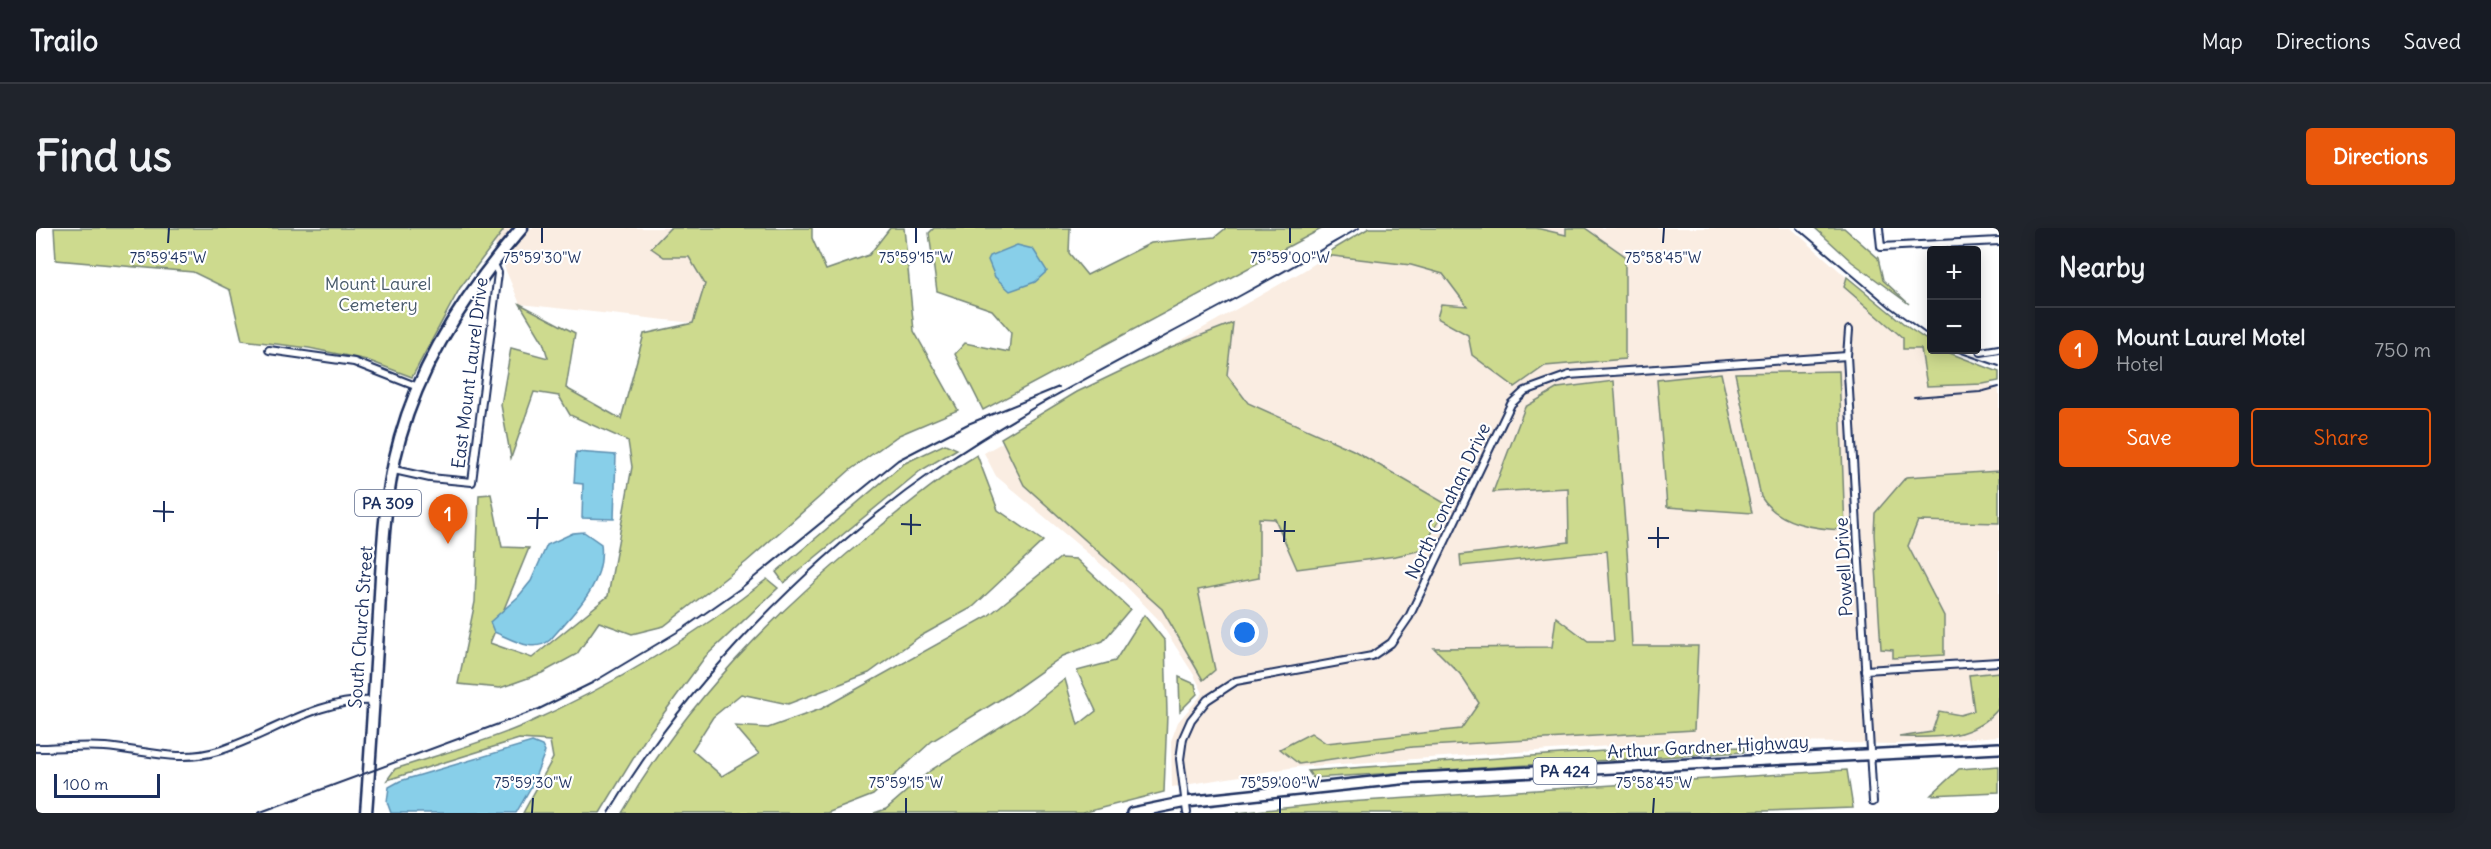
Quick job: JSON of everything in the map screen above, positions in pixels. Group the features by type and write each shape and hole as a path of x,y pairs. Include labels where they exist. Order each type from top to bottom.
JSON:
{"highway":[{"name":"South Church Street","path":"366,813 384,536 400,438 418,387 442,336 493,262 522,228"}],"main road":[{"name":"Arthur Gardner Highway","path":"1132,813 1186,802 1400,779 1999,748"}],"street":[{"path":"1879,228 1881,247 1999,241"},
{"name":"East Mount Laurel Drive","path":"394,470 430,478 472,482 498,273 493,262"},
{"name":"Powell Drive","path":"1849,330 1847,356 1873,802"},
{"path":"1981,352 1999,349"},
{"path":"269,350 354,363 418,387"},
{"name":"North Conahan Drive","path":"1187,813 1180,759 1183,738 1191,720 1226,685 1236,681 1372,656 1390,643 1409,617 1511,404 1525,391 1569,375 1847,356"},
{"path":"1865,670 1999,662"},
{"path":"36,748 103,747 177,757 217,752 292,719 353,700 374,701"}],"shaded area":[{"path":"488,228 778,228 693,323 520,304"},
{"path":"1372,228 1791,228 1912,335 1927,344 1927,354 1942,354 1999,390 1999,736 1895,744 1699,740 1296,767 1172,787 1171,741 1178,722 1203,693 1194,675 1158,619 1122,582 996,476 984,453 1303,271"}],"green space":[{"name":"Mount Laurel Cemetery","path":"54,228 503,228 503,231 460,288 412,377 367,360 309,348 242,340 230,290 193,272 56,260"},
{"path":"670,228 812,228 812,238 826,270 869,255 890,228 904,228 914,331 958,410 899,435 850,470 746,562 664,626 632,634 599,622 577,654 542,673 500,688 458,684 475,602 479,495 491,494 502,547 529,548 490,643 532,658 608,596 632,467 628,441 570,415 559,396 534,392 511,458 501,405 511,348 548,358 543,342 520,304 575,333 566,388 621,419 644,334 693,323 705,284 689,257 664,257 651,248"},
{"path":"934,228 1070,228 1069,253 1087,275 1151,243 1215,237 1226,228 1323,228 983,410 955,354 965,343 1009,352 1011,332 992,310 937,291 929,233"},
{"path":"1369,228 1536,228 1566,235 1566,228 1585,228 1625,256 1625,359 1545,366 1515,387 1472,355 1468,335 1437,318 1441,304 1467,306 1443,274 1411,265 1324,255"},
{"path":"1815,228 1844,228 1878,258 1883,280 1909,304 1852,262"},
{"path":"1847,277 1927,340 1927,354 1952,354 1999,372 1999,381 1983,384 1927,386 1921,349 1903,349 1903,338 1844,287"},
{"path":"1233,323 1227,375 1248,403 1353,450 1448,505 1422,550 1396,556 1297,569 1275,519 1259,518 1259,578 1198,590 1215,670 1203,680 1162,609 1024,485 1001,438 1077,392 1171,347"},
{"path":"1839,371 1845,530 1810,526 1787,519 1768,506 1761,497 1735,373"},
{"path":"1721,373 1752,513 1667,507 1657,380"},
{"path":"1614,381 1632,646 1698,646 1694,730 1412,747 1299,764 1280,749 1311,733 1326,743 1461,729 1479,703 1460,674 1434,648 1552,647 1556,617 1588,641 1614,641 1607,551 1461,566 1460,555 1569,542 1568,488 1493,492 1525,407 1558,388"},
{"path":"945,444 957,449 920,471 784,583 776,572 903,464"},
{"path":"977,455 998,510 1043,541 973,607 919,637 869,673 788,704 741,694 713,717 692,750 722,776 759,754 735,726 768,728 821,709 988,616 1060,558 1076,559 1130,609 1103,641 1063,656 1009,694 932,741 873,795 827,813 622,813 676,732 738,657 772,622 881,526 939,480"},
{"path":"1999,471 1999,523 1918,521 1908,546 1944,616 1944,655 1893,658 1893,650 1881,649 1874,534 1875,513 1906,477"},
{"path":"767,579 778,588 705,657 647,736 600,813 523,813 553,758 550,741 519,739 387,780 395,769 524,725 588,694 681,641"},
{"path":"1144,615 1165,641 1167,714 1164,792 1082,813 874,813 886,809 931,770 1024,712 1065,679 1078,725 1096,711 1077,671 1115,661"},
{"path":"1999,672 1999,708 1978,726 1966,732 1940,737 1899,737 1932,732 1939,711 1960,715 1974,711 1969,675"},
{"path":"1179,677 1195,684 1197,694 1180,711"},
{"path":"1744,747 1744,752 1313,778 1308,771 1619,750"},
{"path":"1999,766 1999,792 1931,795 1959,769"},
{"path":"1847,770 1853,808 1704,813 1237,813 1332,803"}],"water":[{"path":"1017,245 1033,249 1047,271 1035,282 1010,291 995,277 988,260 990,256"},
{"path":"576,452 616,455 614,519 582,518 583,484 574,483"},
{"path":"584,532 601,544 599,572 586,597 550,640 537,646 522,644 494,632 490,622 518,597 531,581 547,545 573,533"},
{"path":"532,742 542,746 545,752 531,787 516,813 391,813 387,802 389,787 400,781"}],"railway":[{"path":"609,813 640,764 675,716 714,669 800,581 891,502 1012,420 1260,285 1359,228"},
{"path":"1797,228 1891,308 1927,334"},
{"path":"1964,354 1999,366"},
{"path":"258,813 539,709 592,683 684,628 741,588 898,460 968,424 1059,387"},
{"path":"1914,397 1980,392 1999,387"}],"place":[{"name":"Mount Laurel Motel","path":"448,544"}]}
